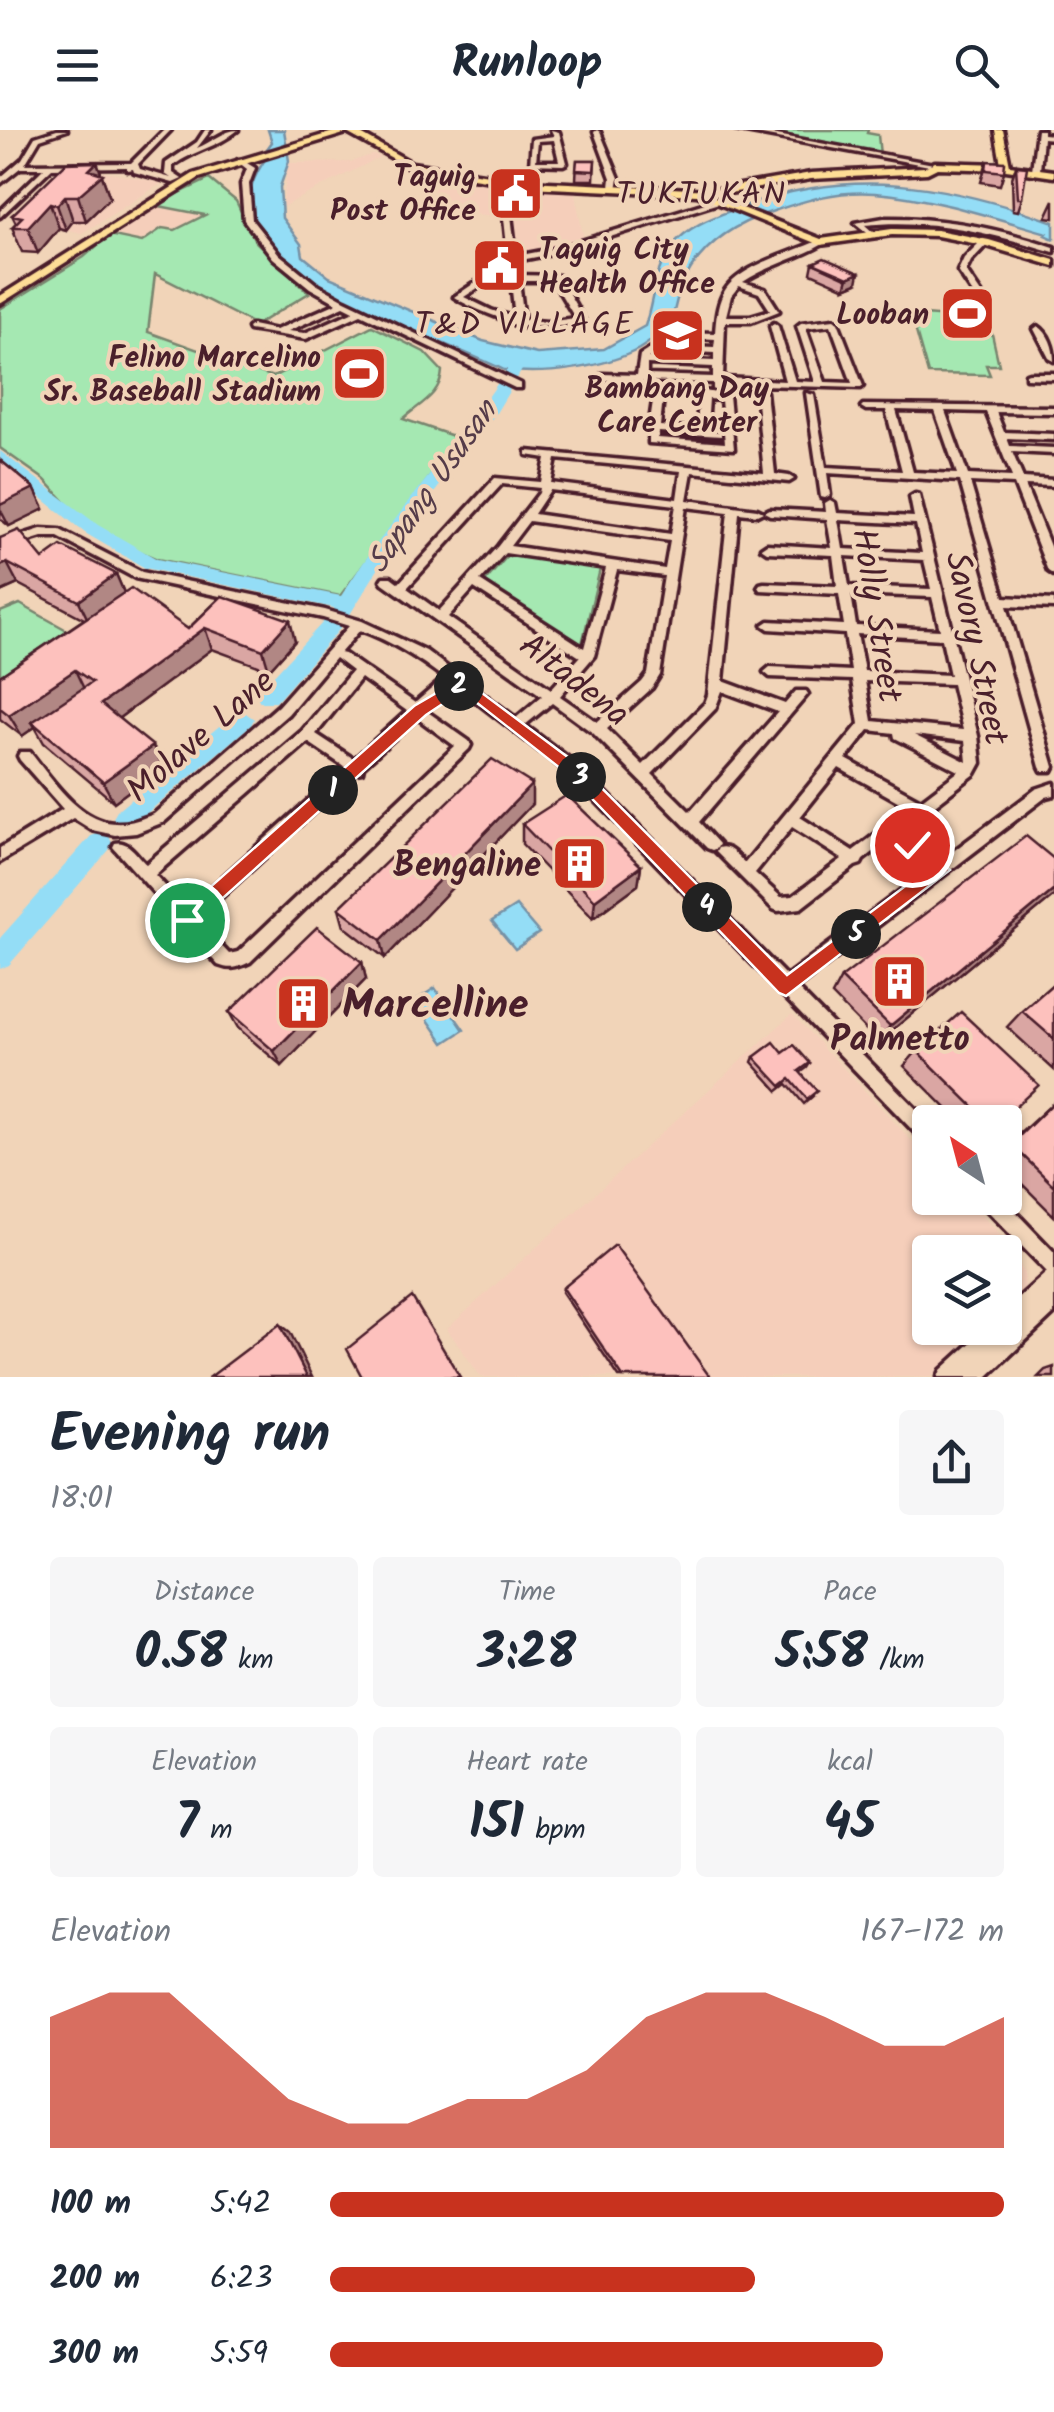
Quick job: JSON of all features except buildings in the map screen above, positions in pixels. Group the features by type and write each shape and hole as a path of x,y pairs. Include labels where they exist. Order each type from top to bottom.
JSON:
{"main road":[{"path":"0,301 21,282 167,186 242,158 337,130"},
{"path":"299,142 349,130 403,163 503,182 697,193 811,176 927,170 942,162 1054,174"},
{"path":"1000,130 1006,166"},
{"path":"167,186 242,158"},
{"path":"697,193 824,242 871,234 923,232 1047,251 1054,263"},
{"path":"0,290 21,282"}],"street":[{"path":"0,182 18,166 40,136 64,130"},
{"path":"124,171 135,165 168,130"},
{"path":"135,165 136,170 167,186 168,168 208,130"},
{"path":"188,151 213,145 235,130"},
{"path":"738,130 942,162"},
{"path":"597,132 615,178 614,187"},
{"path":"1036,170 1039,132 1054,137"},
{"path":"556,134 562,164 532,163 535,139 556,134"},
{"path":"242,158 251,168 244,201 248,220 260,239 314,286 515,385"},
{"path":"18,166 135,165"},
{"path":"99,166 153,177"},
{"path":"0,215 49,167"},
{"path":"65,182 78,168"},
{"path":"503,182 520,325"},
{"path":"20,196 36,196"},
{"path":"514,259 560,250 718,202"},
{"path":"871,234 859,223 917,220 1006,234 1047,251"},
{"path":"718,394 717,336 723,328 724,300 739,282 824,242"},
{"path":"977,293 962,271 985,242"},
{"path":"515,278 556,278 581,317 556,325 520,325 458,297 485,280 515,278"},
{"path":"722,319 750,320 775,311 762,291 739,282"},
{"path":"278,333 344,303"},
{"path":"252,328 306,336 361,311"},
{"path":"326,312 340,320"},
{"path":"602,376 790,384 821,385 858,386 836,324 801,326 821,385"},
{"path":"774,326 790,384"},
{"path":"1038,329 1054,356"},
{"path":"642,361 680,334 717,336"},
{"path":"661,347 717,350"},
{"path":"642,361 718,364"},
{"path":"642,361 642,377"},
{"path":"1029,376 1054,376"},
{"path":"761,392 770,477"},
{"path":"659,394 704,394 727,398 729,448 652,439 659,394"},
{"path":"702,427 704,394"},
{"name":"Holly Street","path":"746,873 866,725 809,394"},
{"path":"866,407 1054,410"},
{"path":"890,407 908,474"},
{"path":"939,408 1046,738 1047,767"},
{"path":"990,409 1039,517 1054,572"},
{"path":"654,428 717,434"},
{"path":"1002,435 1054,437"},
{"path":"1007,449 1054,451"},
{"path":"531,453 789,478"},
{"path":"441,616 527,517 546,486 552,455"},
{"path":"598,728 647,685 654,674 667,573 687,469"},
{"path":"822,470 1054,483"},
{"path":"400,589 499,480 734,510 764,512 829,505 921,522"},
{"name":"Savory Street","path":"786,906 796,904 896,836 970,770 970,736 915,497"},
{"path":"643,774 710,706 718,684 734,510"},
{"path":"527,517 674,538"},
{"path":"0,546 52,532 140,575 358,624 407,645 576,771 912,1117"},
{"path":"767,548 929,557"},
{"path":"502,550 667,573"},
{"path":"513,721 547,704 550,694 588,656 612,566"},
{"name":"Altadena","path":"386,580 598,728 690,822 778,904 786,906"},
{"path":"473,582 588,656"},
{"path":"764,587 938,593"},
{"path":"999,600 1054,604"},
{"name":"Molave Lane","path":"25,756 80,819 126,832 159,818 283,710 358,624"},
{"path":"769,625 947,635"},
{"path":"120,848 224,960 233,962 259,943 464,745 341,657"},
{"path":"145,874 307,735 360,670"},
{"path":"770,672 958,680"},
{"path":"187,920 458,680"},
{"path":"718,684 787,710"},
{"path":"690,822 801,694"},
{"path":"866,725 970,736"},
{"path":"891,730 970,770"},
{"path":"307,735 357,768"},
{"path":"838,761 923,808"},
{"path":"786,987 1042,793 1054,789"},
{"path":"0,856 72,811"},
{"path":"791,819 856,860"},
{"path":"896,836 902,848 937,872"},
{"path":"1005,1215 1054,1266"},
{"path":"1022,1309 1054,1280"},
{"path":"972,1377 1054,1300"},
{"path":"948,1377 983,1345"}],"shaded area":[{"path":"374,154 380,157 282,207 288,163 351,162"},
{"path":"90,169 162,183 82,233 37,223"},
{"path":"446,175 500,184 505,217 415,208"},
{"path":"505,183 574,187 584,241 517,256"},
{"path":"154,205 207,214 175,230 162,228 142,242 109,235"},
{"path":"792,1014 912,1141 912,1215 981,1215 1000,1235 912,1235 912,1345 966,1345 931,1377 481,1377 447,1329"}],"green space":[{"path":"755,130 868,130 867,133 878,135 880,155"},
{"path":"209,179 236,201 255,241 309,293 256,325 155,274 148,332 273,377 372,326 424,352 442,371 438,387 403,419 459,438 340,596 157,559 110,538 70,507 45,480 0,448 0,309 84,257 109,235 142,242 162,228 175,230 205,215 154,205"},
{"path":"948,308 987,312 999,365 986,365 990,375 928,374 911,314 948,317"},
{"path":"509,554 600,569 582,644 483,584"},
{"path":"20,604 74,634 0,682 0,612"}],"water":[{"path":"268,130 284,130 289,161 280,187 282,218 301,244 303,256 329,277 483,341 537,354 604,349 645,326 661,264 679,239 711,218 779,195 858,184 935,189 1054,222 1054,239 1047,233 962,209 897,195 861,192 822,197 751,220 717,240 692,267 676,303 672,324 639,349 573,369 504,370 336,295 280,254 265,232 258,232 250,214 249,196 264,161 261,157 272,142"},
{"path":"516,906 539,933 515,949 492,921"},
{"path":"435,988 464,1030 444,1043 415,1001"}],"waterway":[{"name":"Sapang Ususan","path":"342,611 383,546 490,410 520,360"},
{"path":"0,456 91,529 152,564 346,604"},
{"name":"Sapang Ususan","path":"268,696 331,626"},
{"name":"Sapang Ususan","path":"125,818 243,719"},
{"name":"Sapang Ususan","path":"0,957 100,843"}],"place":[{"name":"Taguig Post Office","path":"515,193"},
{"name":"Taguig City Health Office","path":"500,266"},
{"name":"Looban","path":"968,314"},
{"name":"Bambang Day Care Center","path":"677,336"},
{"name":"Felino Marcelino Sr. Baseball Stadium","path":"360,374"},
{"name":"Bengaline","path":"580,864"},
{"name":"Palmetto","path":"900,982"},
{"name":"Marcelline","path":"303,1003"}],"district":[{"name":"TUKTUKAN","path":"702,193"},
{"name":"T&D VILLAGE","path":"525,323"}],"route":[{"path":"187,920 420,710 462,684 576,771 786,987 941,870 912,845"}]}
